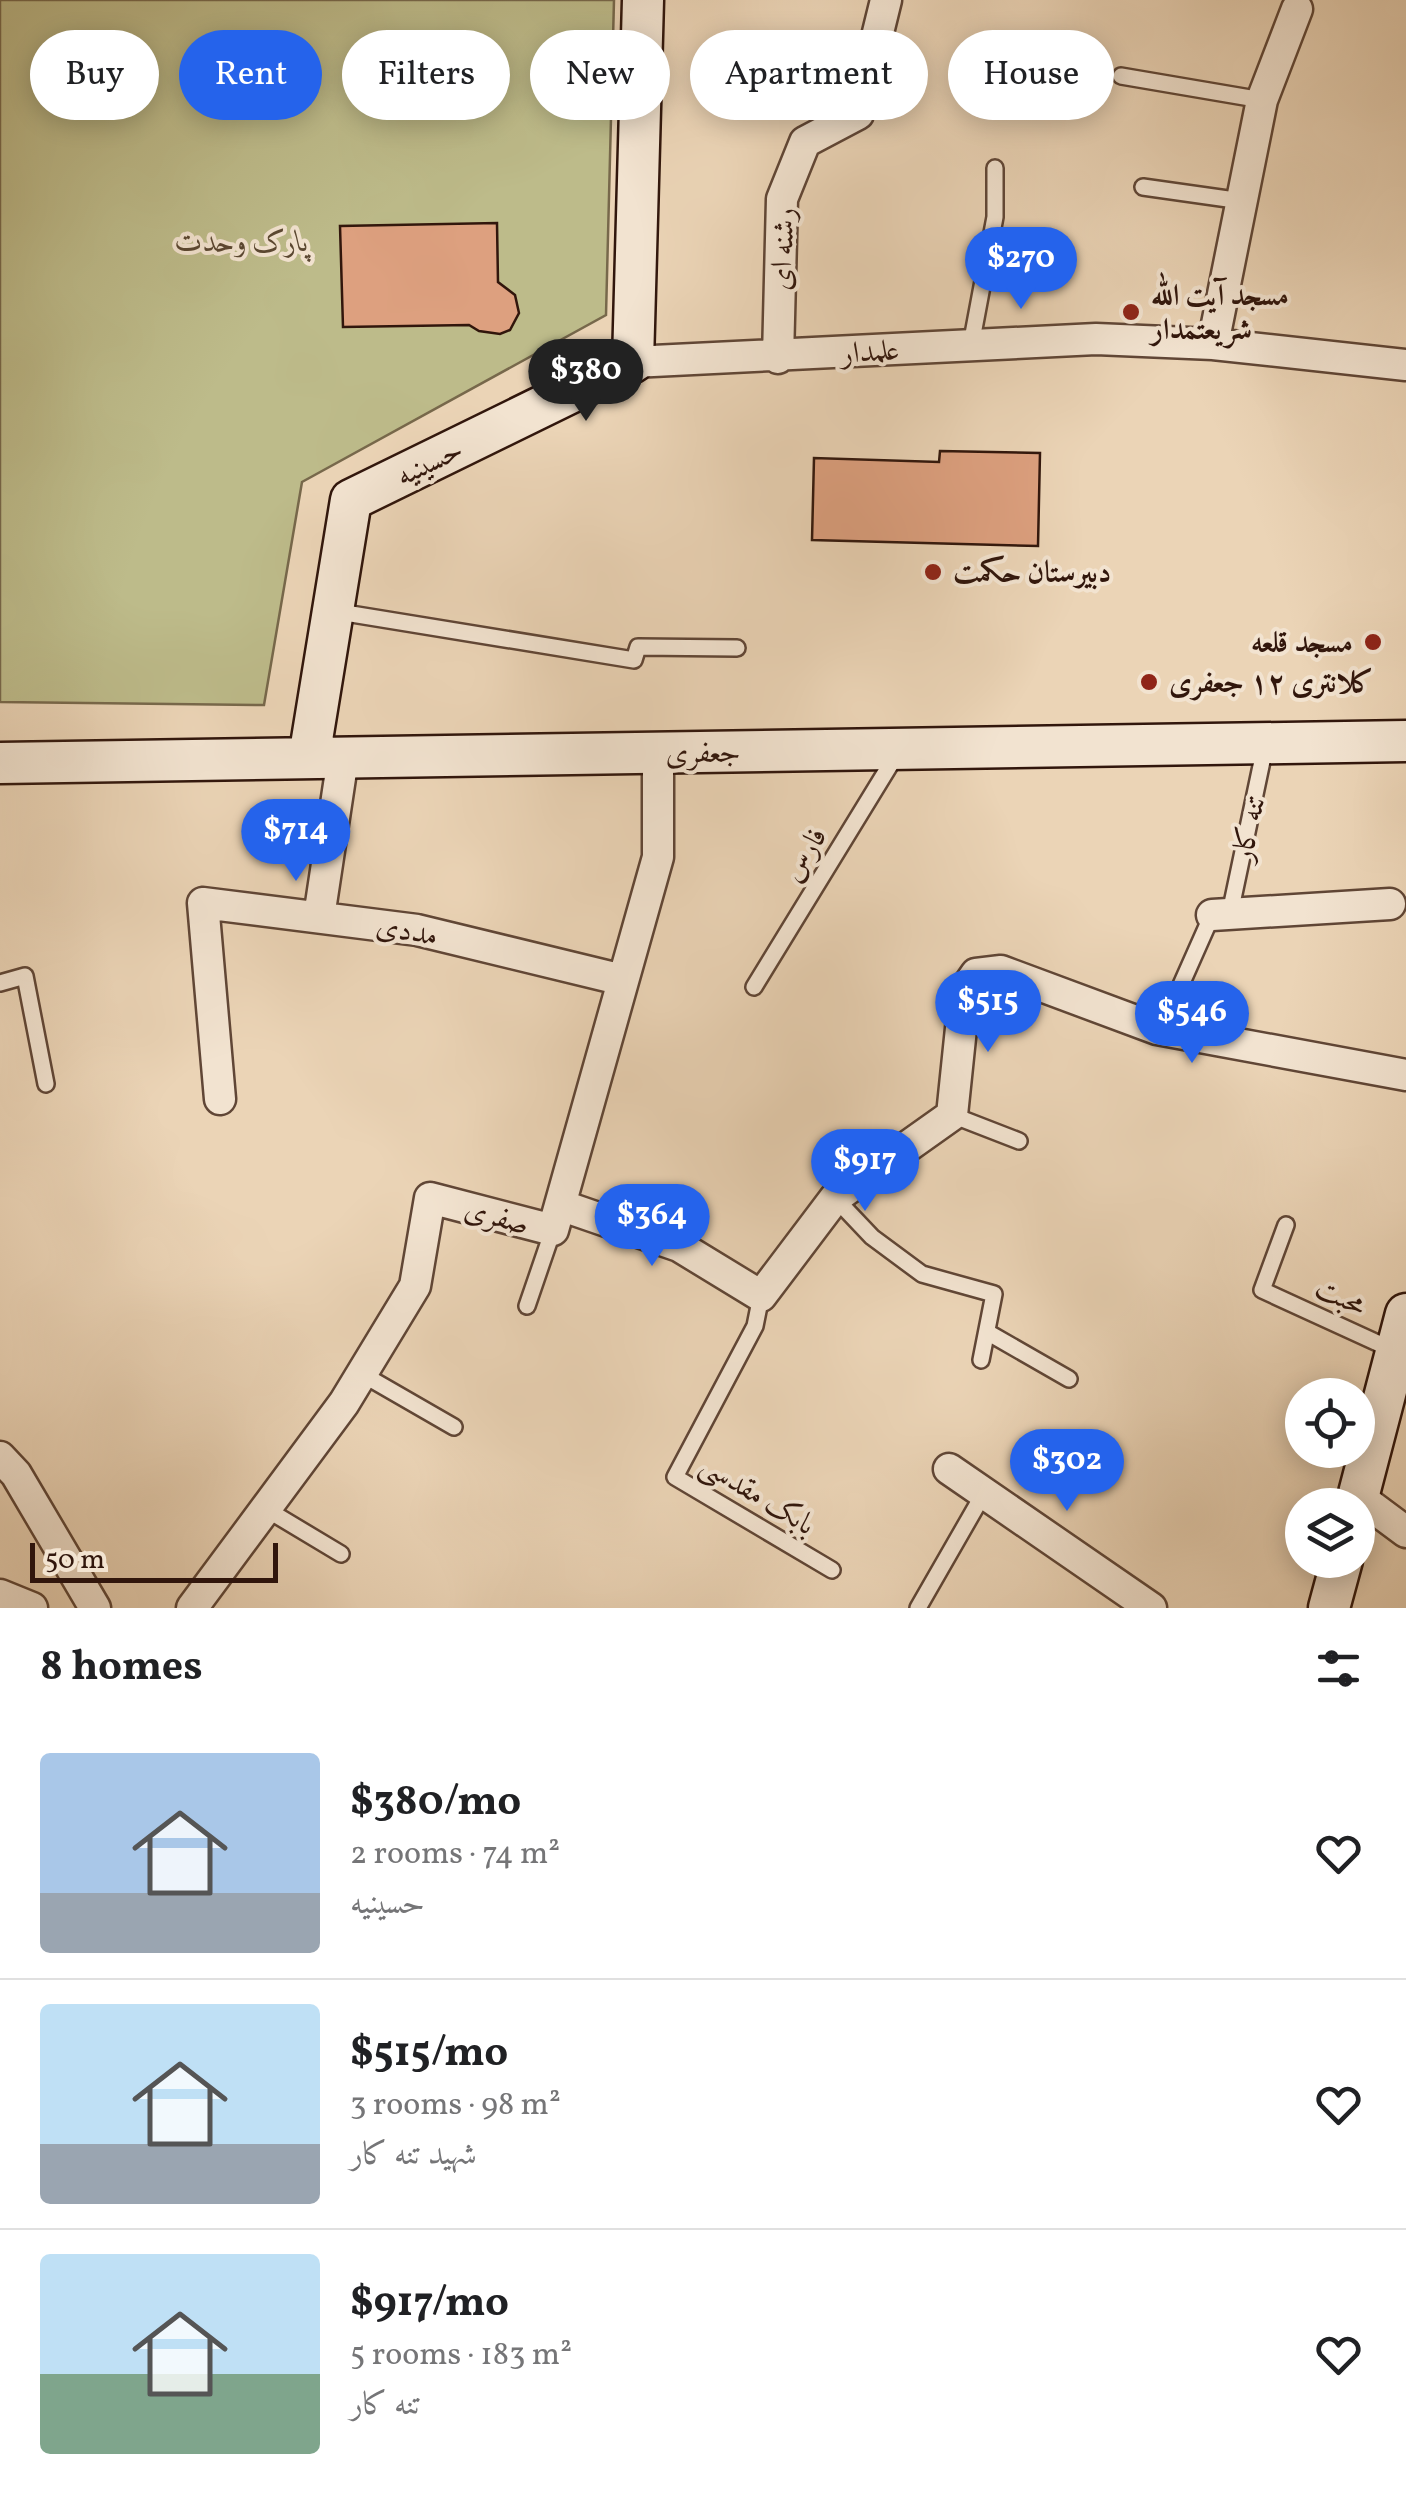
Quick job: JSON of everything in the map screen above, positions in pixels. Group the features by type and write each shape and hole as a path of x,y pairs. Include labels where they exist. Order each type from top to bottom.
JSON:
{"street":[{"path":"633,362 643,0"},
{"name":"رشنه ای","path":"778,358 782,199 805,142 858,114 886,0"},
{"path":"1213,344 1262,100 1297,9"},
{"name":"علمدار","path":"633,362 778,358 1096,339 1213,344 1406,365"},
{"name":"حسینیه","path":"326,758 333,611 351,500 633,362"},
{"name":"جعفری","path":"0,763 1406,741"},
{"name":"صفری","path":"192,1608 344,1403 415,1286 430,1198 556,1218 658,858 658,753"},
{"path":"319,917 326,758"},
{"name":"مددی","path":"220,1098 203,902 417,930 623,980"},
{"path":"1221,914 1390,904"},
{"path":"556,1218 679,1246 761,1296 835,1198 952,1114 965,990 976,974 1001,972 1161,1030 1406,1075"},
{"path":"1361,1488 1401,1332"},
{"path":"0,1457 16,1474 95,1608"},
{"path":"949,1469 1151,1608"},
{"path":"1375,1512 1406,1532"},
{"path":"1329,1608 1337,1578"},
{"path":"0,1596 32,1608"}],"lane":[{"path":"1121,76 1262,100"},
{"path":"971,345 996,216 994,168"},
{"path":"1143,187 1242,200"},
{"path":"333,611 634,660 638,646 737,648"},
{"name":"تنه کار","path":"1161,1030 1221,914 1266,744"},
{"name":"فارس","path":"754,988 900,749"},
{"path":"0,983 25,976 46,1084"},
{"path":"952,1114 1019,1141"},
{"path":"835,1198 872,1237 922,1274 994,1294 981,1360"},
{"path":"527,1306 556,1218"},
{"name":"محبت","path":"1286,1225 1262,1290 1401,1332"},
{"name":"بابک مقدسی","path":"761,1296 755,1326 674,1477 832,1570"},
{"path":"987,1332 1070,1379"},
{"path":"362,1374 454,1427"},
{"path":"918,1608 984,1494"},
{"path":"266,1509 341,1554"}],"green space":[{"name":"پارک وحدت","path":"0,0 614,0 613,30 530,30 530,120 611,120 606,315 302,482 264,705 0,702"}],"building":[{"path":"497,223 498,282 515,295 519,313 510,330 500,334 469,325 343,327 340,226"},
{"path":"940,451 1040,453 1038,546 812,540 814,458 939,462"}],"place":[{"name":"مسجد آیت الله شریعتمدار","path":"1131,312"},
{"name":"دبیرستان حکمت","path":"933,572"},
{"name":"مسجد قلعه","path":"1373,642"},
{"name":"کلانتری ۱۲ جعفری","path":"1149,682"}]}
